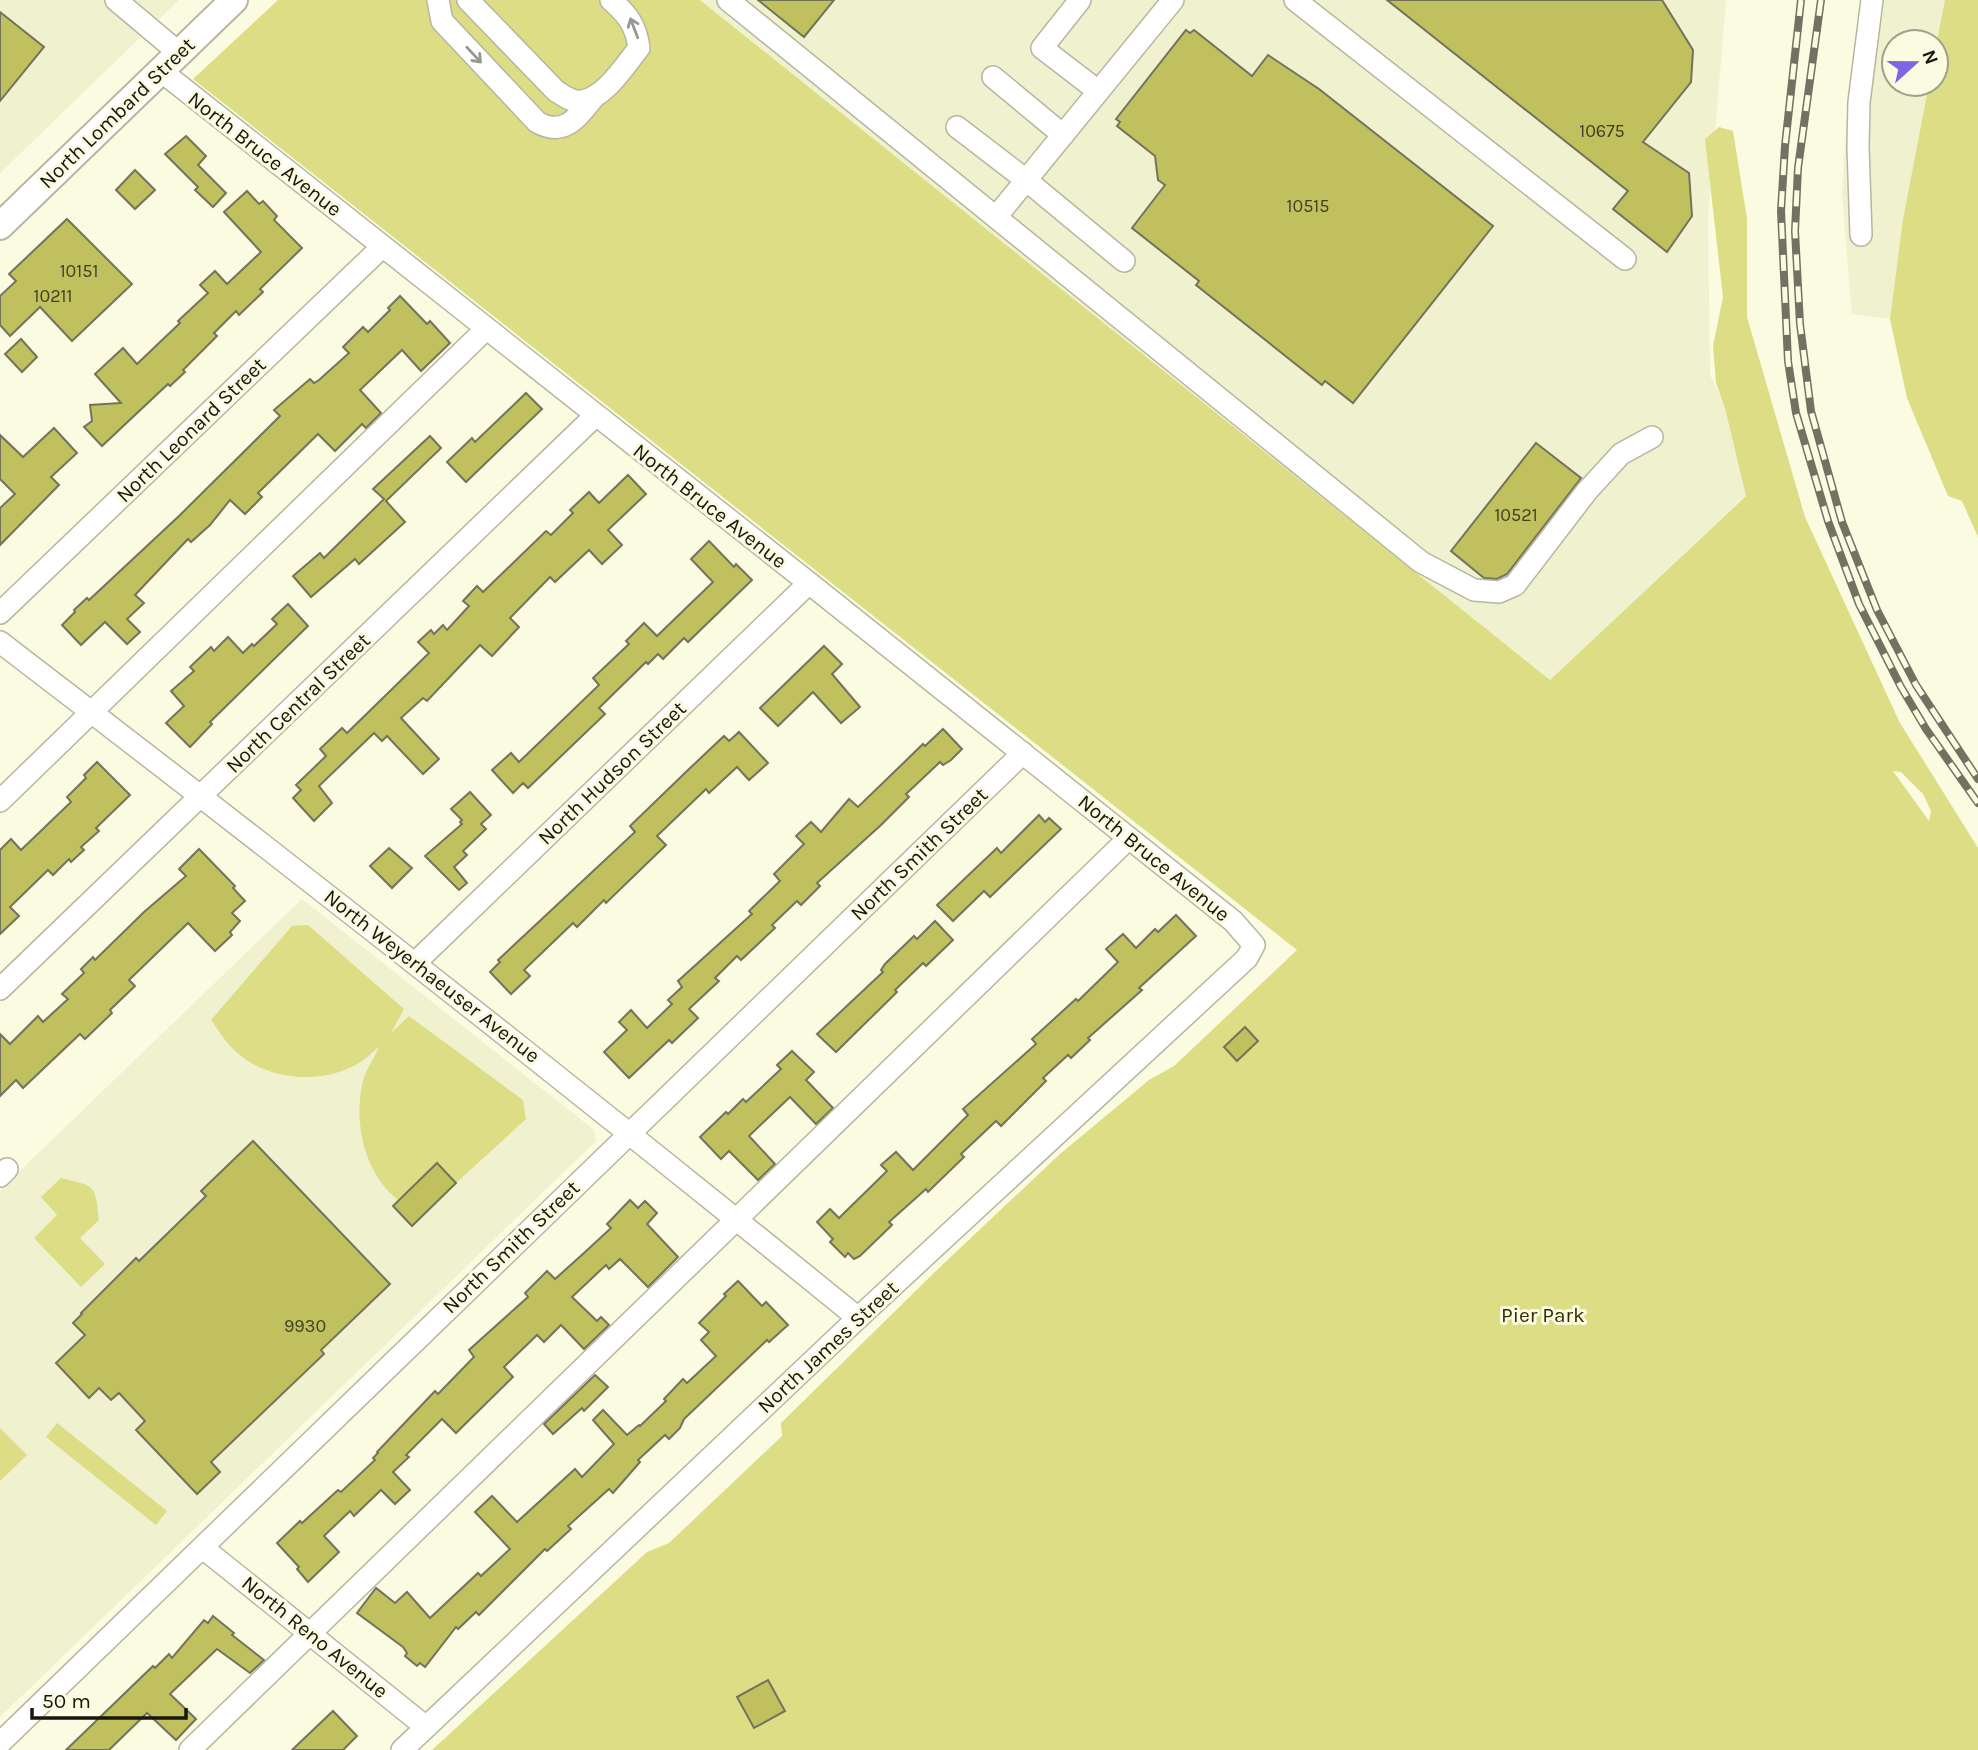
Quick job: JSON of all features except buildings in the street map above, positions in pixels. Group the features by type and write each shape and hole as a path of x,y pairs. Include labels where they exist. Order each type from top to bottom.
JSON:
{"main road":[{"name":"North Lombard Street","path":"0,226 234,0"}],"street":[{"name":"North Bruce Avenue","path":"116,0 170,62 382,247 1233,921 1254,945"},
{"path":"438,0 442,21 537,122 549,129 562,127 573,121 595,96 611,83 639,47 638,34 630,17 611,0"},
{"path":"468,0 556,91 575,101 584,101 595,96"},
{"path":"728,0 1421,562 1474,590 1499,592 1515,585 1587,491 1621,454 1651,437"},
{"path":"1080,0 1042,48 1098,91"},
{"path":"996,217 1173,0"},
{"path":"1295,0 1625,258"},
{"path":"1861,235 1859,102 1872,0"},
{"path":"993,78 1063,135"},
{"path":"957,127 1124,261"},
{"name":"North Leonard Street","path":"0,613 382,247"},
{"path":"0,801 486,329"},
{"name":"North Central Street","path":"0,989 595,416"},
{"name":"North Hudson Street","path":"415,962 809,583"},
{"name":"North Weyerhaeuser Avenue","path":"0,642 415,962 858,1318"},
{"name":"North Smith Street","path":"0,1743 1023,753"},
{"path":"190,1750 1129,838"},
{"name":"North James Street","path":"402,1750 858,1318 1247,958 1254,945"},
{"name":"North Reno Avenue","path":"204,1548 426,1727"}],"shaded area":[{"path":"0,0 179,0 0,173"},
{"path":"700,0 1726,0 1708,216 1710,375 1761,481 1550,680"},
{"path":"1862,0 1945,0 1939,28 1880,28 1880,98 1926,98 1903,219 1890,319 1852,314 1842,195 1849,83"},
{"path":"302,899 594,1130 596,1141 0,1717 0,1190"}],"green space":[{"name":"Pier Park","path":"278,0 700,0 1550,680 1746,496 1725,408 1716,383 1713,346 1723,297 1705,139 1719,127 1733,131 1747,219 1747,317 1805,517 1900,723 1978,848 1978,1750 432,1750 647,1552 669,1543 782,1436 781,1423 1060,1154 1149,1080 1174,1066 1297,950 193,79","holes":["1893,771 1901,772 1923,794 1931,811 1929,821"]},
{"path":"1945,0 1978,0 1978,537 1962,501 1948,496 1907,398 1890,319 1903,219 1926,98 1950,98 1950,28 1939,28"},
{"path":"308,925 404,1009 391,1033 409,1016 523,1100 526,1119 456,1183 437,1163 398,1200 377,1176 364,1146 359,1113 363,1081 379,1047 362,1061 330,1075 294,1076 259,1067 243,1058 230,1046 211,1020 292,926"},
{"path":"61,1178 92,1188 96,1199 99,1220 80,1238 105,1264 81,1287 34,1238 57,1215 41,1197"},
{"path":"57,1423 167,1511 156,1525 46,1437"},
{"path":"0,1428 27,1455 0,1481"}],"railway":[{"path":"1801,0 1785,146 1781,211 1788,361 1796,413 1828,521 1859,604 1901,687 1926,729 1978,803"},
{"path":"1821,0 1798,168 1795,231 1800,324 1811,411 1842,522 1877,610 1916,685 1978,779"}]}
